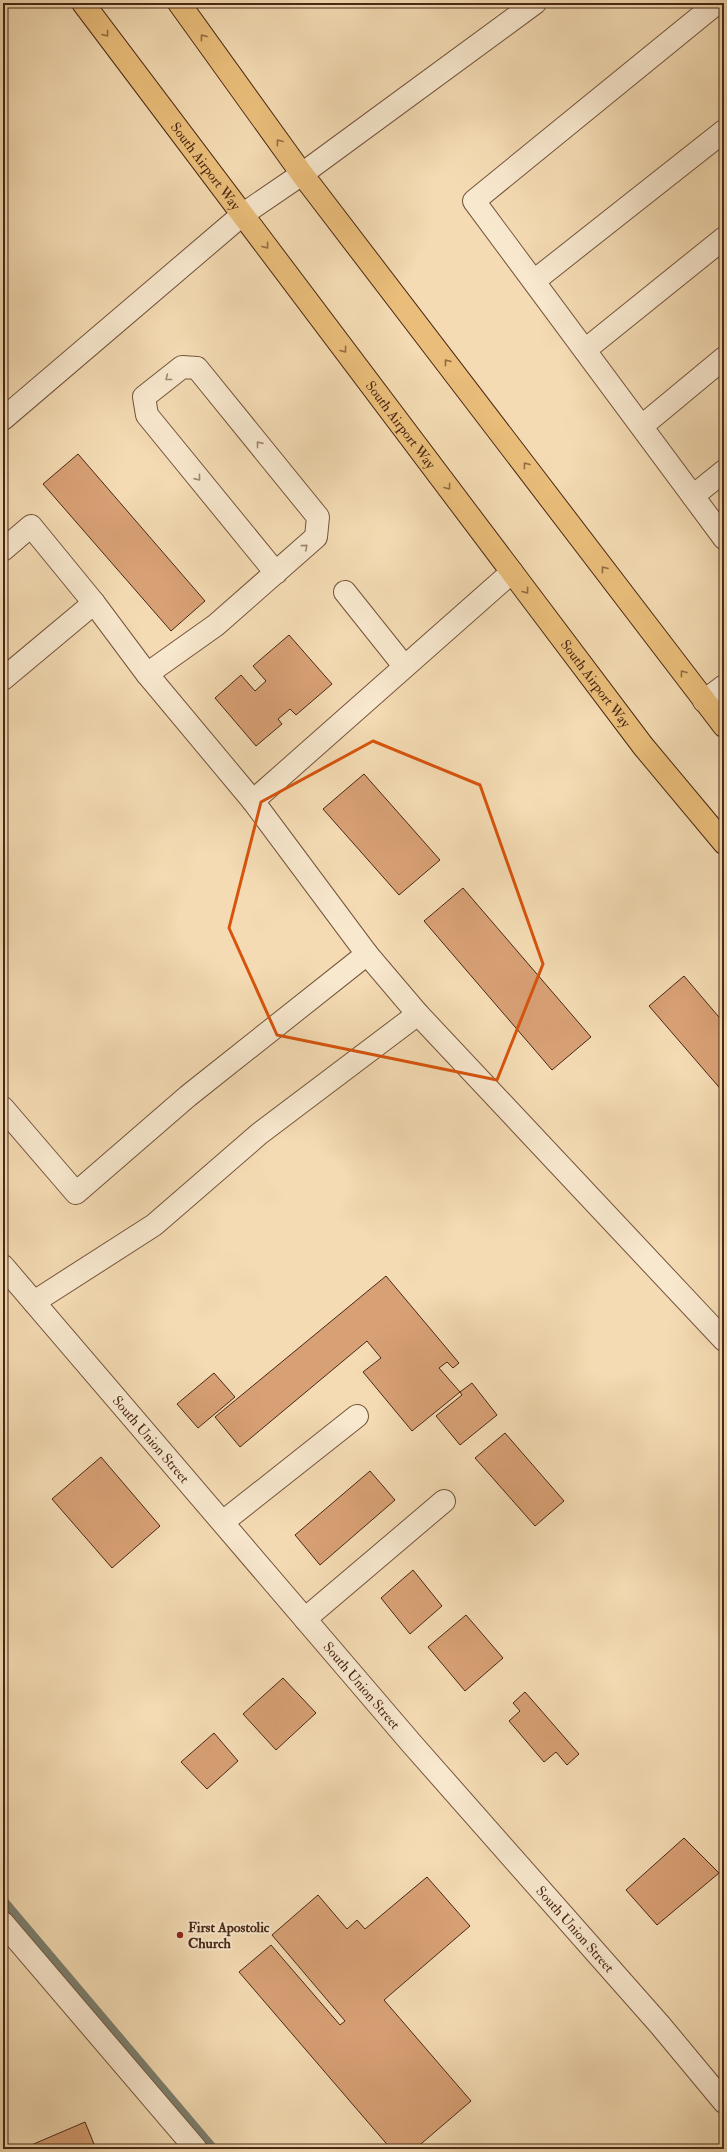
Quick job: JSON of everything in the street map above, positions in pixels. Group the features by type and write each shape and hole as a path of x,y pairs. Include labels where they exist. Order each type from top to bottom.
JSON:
{"main road":[{"name":"South Airport Way","path":"83,3 643,746 724,843"},
{"path":"179,3 302,174 724,726"}],"street":[{"path":"3,420 242,215 302,174 535,3"},
{"path":"717,3 474,201 724,538"},
{"path":"534,281 724,131"},
{"path":"585,350 724,238"},
{"path":"642,426 724,358"},
{"path":"147,674 216,625 276,573 316,537 318,517 197,368 182,367 144,397 147,415 276,573"},
{"path":"693,496 724,471"},
{"path":"3,550 31,526 94,603 147,674 253,801 367,954 418,1014 724,1340"},
{"path":"253,801 512,572"},
{"path":"345,592 404,666"},
{"path":"6,671 94,603"},
{"path":"704,701 724,686"},
{"path":"3,1108 76,1193 188,1096 367,954"},
{"path":"34,1302 154,1225 259,1134 418,1014"},
{"name":"South Union Street","path":"3,1266 412,1744 660,2025 724,2102"},
{"path":"223,1522 357,1416"},
{"path":"305,1619 444,1501"},
{"path":"3,1923 196,2149"}],"highlighted area":[{"path":"373,741 480,785 543,964 497,1080 277,1035 229,928 261,802"}],"building":[{"path":"78,454 205,601 171,631 43,484"},
{"path":"289,635 332,684 296,715 290,709 278,719 282,724 256,746 215,698 241,675 255,691 266,681 253,666"},
{"path":"364,774 440,860 399,895 323,809"},
{"path":"463,888 591,1037 552,1070 424,921"},
{"path":"684,976 724,1023 724,1093 649,1006"},
{"path":"386,1276 459,1363 453,1368 447,1362 439,1368 460,1392 412,1431 363,1372 381,1358 367,1341 240,1447 215,1417"},
{"path":"214,1373 235,1397 198,1428 177,1404"},
{"path":"472,1383 497,1415 460,1445 436,1416 462,1395 460,1392"},
{"path":"505,1433 564,1501 535,1526 475,1458"},
{"path":"101,1457 160,1526 112,1568 52,1499"},
{"path":"370,1471 395,1500 320,1565 295,1535"},
{"path":"413,1570 442,1606 410,1634 381,1598"},
{"path":"466,1615 503,1658 465,1691 428,1647"},
{"path":"283,1678 316,1713 276,1750 243,1714"},
{"path":"525,1692 579,1754 567,1765 556,1752 544,1762 509,1721 520,1711 513,1703"},
{"path":"214,1733 238,1761 207,1789 181,1762"},
{"path":"684,1838 719,1873 657,1925 626,1890"},
{"path":"427,1877 470,1926 384,2000 471,2101 415,2149 391,2149 239,1972 271,1945 340,2025 345,2021 272,1935 318,1895 347,1929 357,1920 365,1929"},
{"path":"85,2122 96,2149 22,2149"}],"waterway":[{"path":"3,1901 213,2149"}],"place":[{"name":"First Apostolic Church","path":"180,1935"}]}
